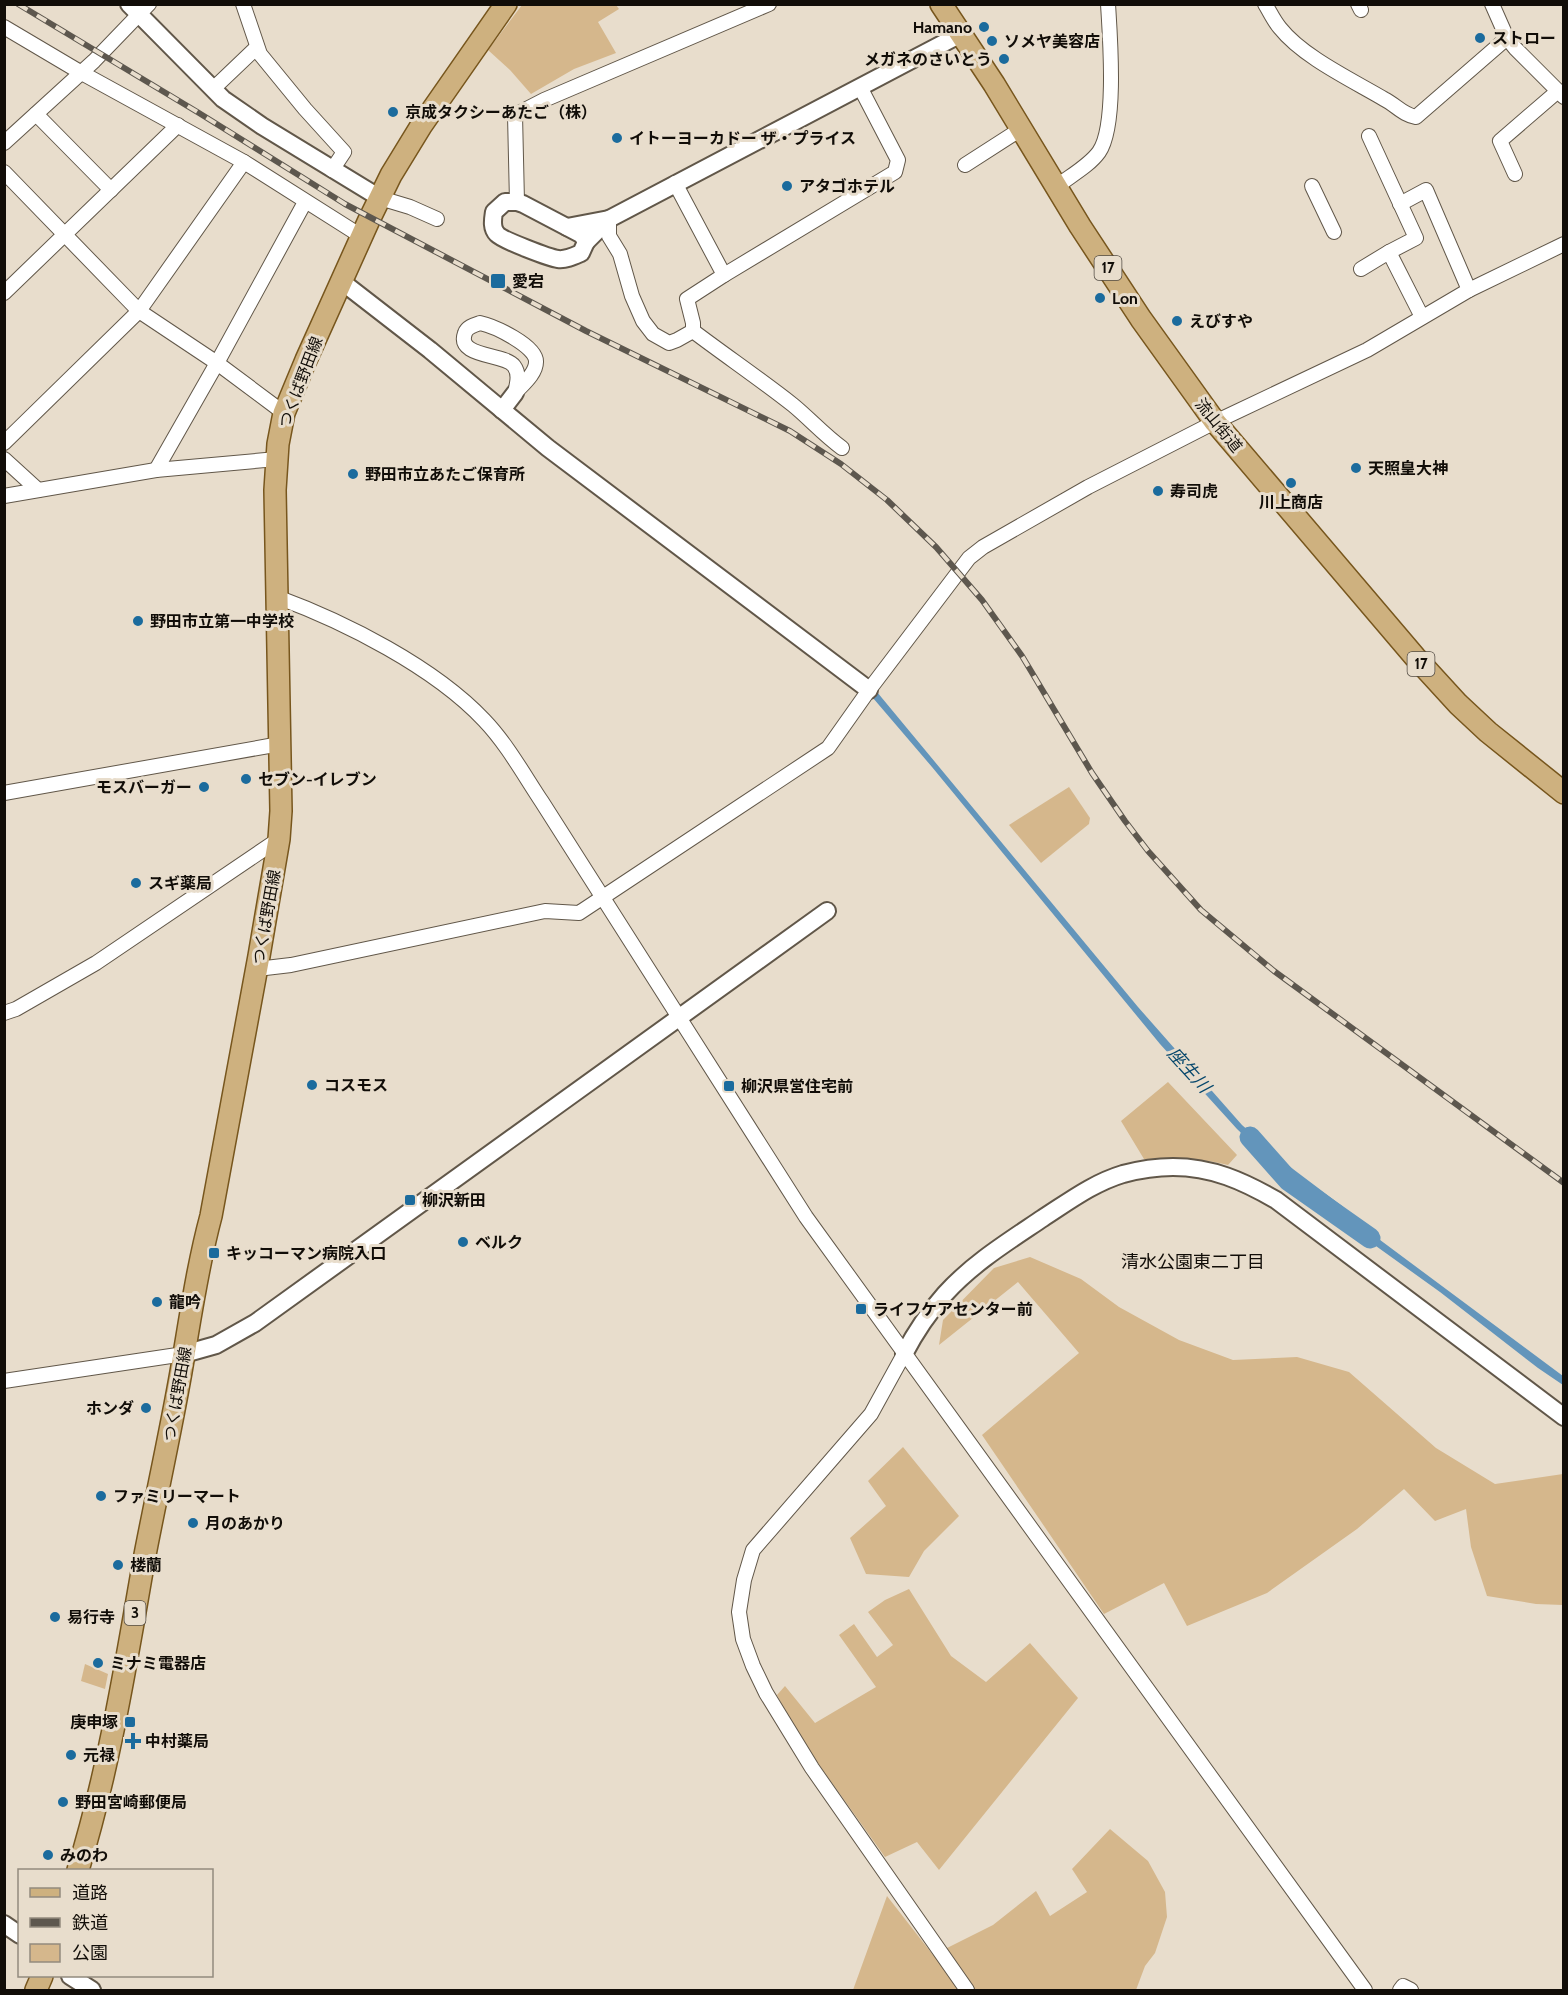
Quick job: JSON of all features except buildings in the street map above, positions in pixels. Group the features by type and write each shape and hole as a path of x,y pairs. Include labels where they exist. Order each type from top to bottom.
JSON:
{"main road":[{"name":"つくば野田線","path":"78,1869 89,1838 104,1772 162,1476 199,1263 211,1216 279,839 281,812 275,490 284,413 340,281 395,167 420,126 506,4"},
{"name":"流山街道","path":"941,4 1141,319 1215,422 1415,657 1458,704 1563,794"}],"street":[{"path":"243,4 260,54 305,110 344,153 332,170"},
{"path":"517,202 515,115 544,100 769,4"},
{"path":"1056,187 1095,156 1101,149 1108,128 1112,68 1108,4"},
{"path":"1265,4 1278,27 1301,47 1397,109 1416,117 1507,38"},
{"path":"1492,4 1507,38 1561,94 1500,141 1515,174"},
{"path":"4,143 81,72 139,8 223,99 262,126 380,198 410,207 437,219"},
{"path":"4,27 244,162 361,236"},
{"path":"586,242 582,235 517,202 505,202 494,212 493,225 496,234 558,259 570,258 581,253 586,242 609,219 961,34"},
{"path":"213,89 257,47"},
{"path":"693,331 687,299 895,172 898,160 860,87"},
{"path":"36,114 111,190"},
{"path":"4,293 178,125"},
{"path":"965,165 1021,129"},
{"path":"1361,269 1416,238 1369,136"},
{"path":"4,443 139,311 244,162"},
{"path":"4,171 139,311 217,363 284,413"},
{"path":"675,183 724,275"},
{"path":"1312,186 1334,232"},
{"path":"1400,204 1426,190 1469,290"},
{"path":"156,470 305,202"},
{"path":"567,227 609,219"},
{"path":"609,219 609,236 621,254 632,296 643,321 653,334 669,343 693,331"},
{"path":"257,969 291,965 544,911 579,913 828,748 869,690 975,553 1088,487 1215,422 1367,350 1469,290 1563,243"},
{"path":"1389,252 1422,317"},
{"path":"340,281 567,462 869,690"},
{"path":"502,410 531,375 536,364 535,354 527,346 487,325 480,324 468,328 464,337 471,350 505,360 525,371 536,364"},
{"path":"693,331 802,412 826,437 842,448"},
{"path":"513,365 518,380 515,393"},
{"path":"4,459 38,490"},
{"path":"4,496 156,470 277,459"},
{"path":"277,597 305,607 347,627 421,668 484,720 531,787 788,1191 1365,1990"},
{"path":"4,794 280,744"},
{"path":"4,1013 16,1009 96,963 279,839"},
{"path":"4,1381 184,1354 216,1345 255,1323 827,911"},
{"path":"967,1990 928,1947 766,1693 743,1639 740,1612 744,1580 753,1550 871,1414 914,1335 944,1294 999,1247 1088,1188 1121,1175 1145,1170 1172,1167 1197,1169 1224,1175 1248,1184 1276,1200 1563,1418"},
{"path":"4,1924 18,1934"},
{"path":"72,1977 92,1990"},
{"path":"1400,1990 1403,1986 1412,1990"}],"green space":[{"path":"522,5 616,5 619,9 598,22 616,53 574,69 531,94 488,50"},
{"path":"1069,787 1090,818 1089,824 1041,863 1009,825"},
{"path":"1168,1082 1237,1155 1228,1165 1186,1159 1144,1159 1121,1121"},
{"path":"1030,1257 1081,1279 1119,1307 1179,1340 1233,1360 1297,1357 1349,1372 1436,1448 1495,1484 1563,1474 1563,1605 1536,1604 1487,1596 1471,1547 1466,1509 1435,1521 1404,1489 1357,1529 1267,1593 1187,1626 1164,1583 1104,1614 982,1435 1079,1353 1018,1282 939,1345 943,1320 994,1268"},
{"path":"903,1447 959,1516 924,1551 909,1577 866,1574 850,1538 886,1506 868,1481"},
{"path":"909,1589 951,1656 986,1682 1030,1643 1078,1698 939,1870 917,1842 885,1857 797,1734 777,1695 785,1686 815,1723 876,1687 839,1635 854,1624 877,1657 893,1645 868,1612 885,1600"},
{"path":"85,1664 108,1674 105,1689 81,1681"},
{"path":"1110,1829 1148,1861 1165,1892 1167,1917 1155,1953 1145,1966 1136,1990 853,1990 887,1896 933,1955 993,1925 1036,1891 1050,1916 1087,1892 1072,1869"}],"water":[{"path":"877,692 1138,1007 1242,1125 1289,1166 1342,1206 1368,1231 1563,1376 1563,1385 1362,1236 1237,1129 1160,1044 873,698"}],"waterway":[{"name":"座生川","path":"1250,1137 1289,1181 1370,1238"}],"railway":[{"path":"18,4 345,204 586,331 790,431 841,464 887,500 936,547 982,600 1022,656 1092,773 1125,821 1148,851 1201,910 1274,971 1564,1183"}],"place":[{"name":"Hamano","path":"984,27"},
{"name":"ストロー","path":"1480,38"},
{"name":"ソメヤ美容店","path":"992,41"},
{"name":"メガネのさいとう","path":"1004,59"},
{"name":"京成タクシーあたご（株）","path":"393,112"},
{"name":"イトーヨーカドー ザ・プライス","path":"617,138"},
{"name":"アタゴホテル","path":"787,186"},
{"name":"愛宕","path":"498,281"},
{"name":"Lon","path":"1100,298"},
{"name":"えびすや","path":"1177,321"},
{"name":"天照皇大神","path":"1356,468"},
{"name":"野田市立あたご保育所","path":"353,474"},
{"name":"川上商店","path":"1291,483"},
{"name":"寿司虎","path":"1158,491"},
{"name":"野田市立第一中学校","path":"138,621"},
{"name":"セブン-イレブン","path":"246,779"},
{"name":"モスバーガー","path":"204,787"},
{"name":"スギ薬局","path":"136,883"},
{"name":"コスモス","path":"312,1085"},
{"name":"柳沢県営住宅前","path":"729,1086"},
{"name":"柳沢新田","path":"410,1200"},
{"name":"ベルク","path":"463,1242"},
{"name":"キッコーマン病院入口","path":"214,1253"},
{"name":"龍吟","path":"157,1302"},
{"name":"ライフケアセンター前","path":"861,1309"},
{"name":"ホンダ","path":"146,1408"},
{"name":"ファミリーマート","path":"101,1496"},
{"name":"月のあかり","path":"193,1523"},
{"name":"楼蘭","path":"118,1565"},
{"name":"易行寺","path":"55,1617"},
{"name":"ミナミ電器店","path":"98,1663"},
{"name":"庚申塚","path":"130,1722"},
{"name":"中村薬局","path":"133,1741"},
{"name":"元禄","path":"71,1755"},
{"name":"野田宮崎郵便局","path":"63,1802"},
{"name":"みのわ","path":"48,1855"}],"district":[{"name":"清水公園東二丁目","path":"1193,1262"}]}
